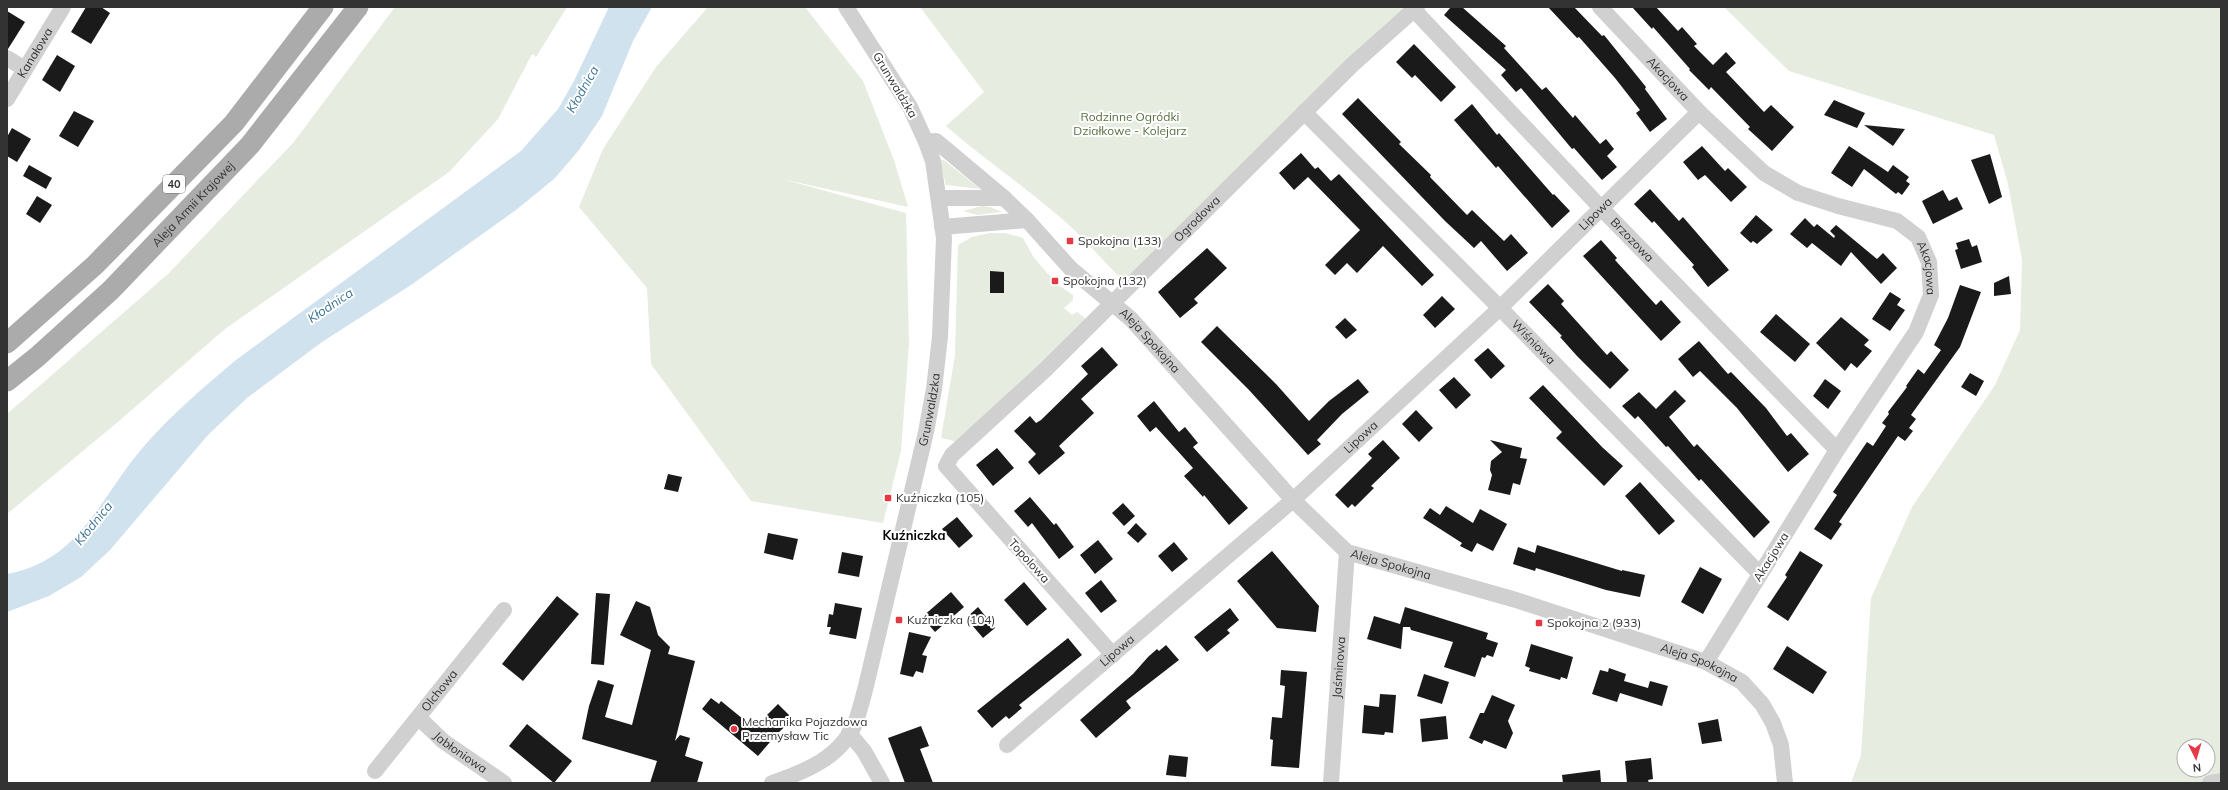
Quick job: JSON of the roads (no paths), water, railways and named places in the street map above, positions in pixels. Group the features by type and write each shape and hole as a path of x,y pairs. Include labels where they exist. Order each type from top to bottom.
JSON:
{"main road":[{"name":"40","path":"7,343 95,265 234,123 323,7"},
{"name":"Aleja Armii Krajowej","path":"7,381 37,357 111,290 250,145 358,7"}],"street":[{"name":"Kanałowa","path":"7,99 63,7"},
{"name":"Grunwaldzka","path":"772,783 801,779 826,759 849,733 855,722 866,686 932,400 940,337 942,227 940,198 933,161 910,107 846,7"},
{"name":"Akacjowa","path":"1600,7 1699,112 1764,173 1798,193 1838,206 1897,221 1918,237 1929,262 1931,295 1916,332 1837,450 1706,662"},
{"name":"Ogrodowa","path":"946,466 952,456 1045,370 1352,65 1415,8"},
{"name":"Brzozowa","path":"1415,8 1602,209 1837,450"},
{"path":"7,58 25,69"},
{"name":"Wiśniowa","path":"1304,112 1500,308 1760,574"},
{"name":"Lipowa","path":"1007,745 1293,500 1500,308 1699,112"},
{"name":"Aleja Spokojna","path":"926,142 936,141 1004,198 1027,220 1071,269 1131,319 1293,500 1346,552 1516,600 1706,662 1742,682 1762,704 1773,723 1781,745 1785,783"},
{"path":"940,198 1004,198"},
{"path":"942,227 1027,220"},
{"name":"Topolowa","path":"946,466 1113,655"},
{"name":"Jaśminowa","path":"1331,783 1346,552"},
{"name":"Olchowa","path":"375,771 504,610"},
{"name":"Jabłoniowa","path":"419,718 443,741 504,783"},
{"path":"849,733 864,751 882,783"},
{"path":"2210,783 2221,781"}],"water":[{"name":"Kłodnica","path":"609,7 652,7 633,41 602,116 579,150 554,179 516,210 411,285 322,342 247,398 208,435 110,550 81,577 49,596 7,612 7,574 33,567 54,555 72,540 101,505 145,445 189,401 236,360 521,151 558,109 574,81"}],"place":[{"name":"Spokojna (133)","path":"1070,241"},
{"name":"Spokojna (132)","path":"1055,281"},
{"name":"Kuźniczka (105)","path":"888,498"},
{"name":"Kuźniczka (104)","path":"899,620"},
{"name":"Spokojna 2 (933)","path":"1539,623"},
{"name":"Mechanika Pojazdowa Przemysław Tic","path":"734,729"}],"district":[{"name":"Kuźniczka","path":"914,535"}],"park label":[{"name":"Rodzinne Ogródki Działkowe - Kolejarz","path":"1130,124"}]}
